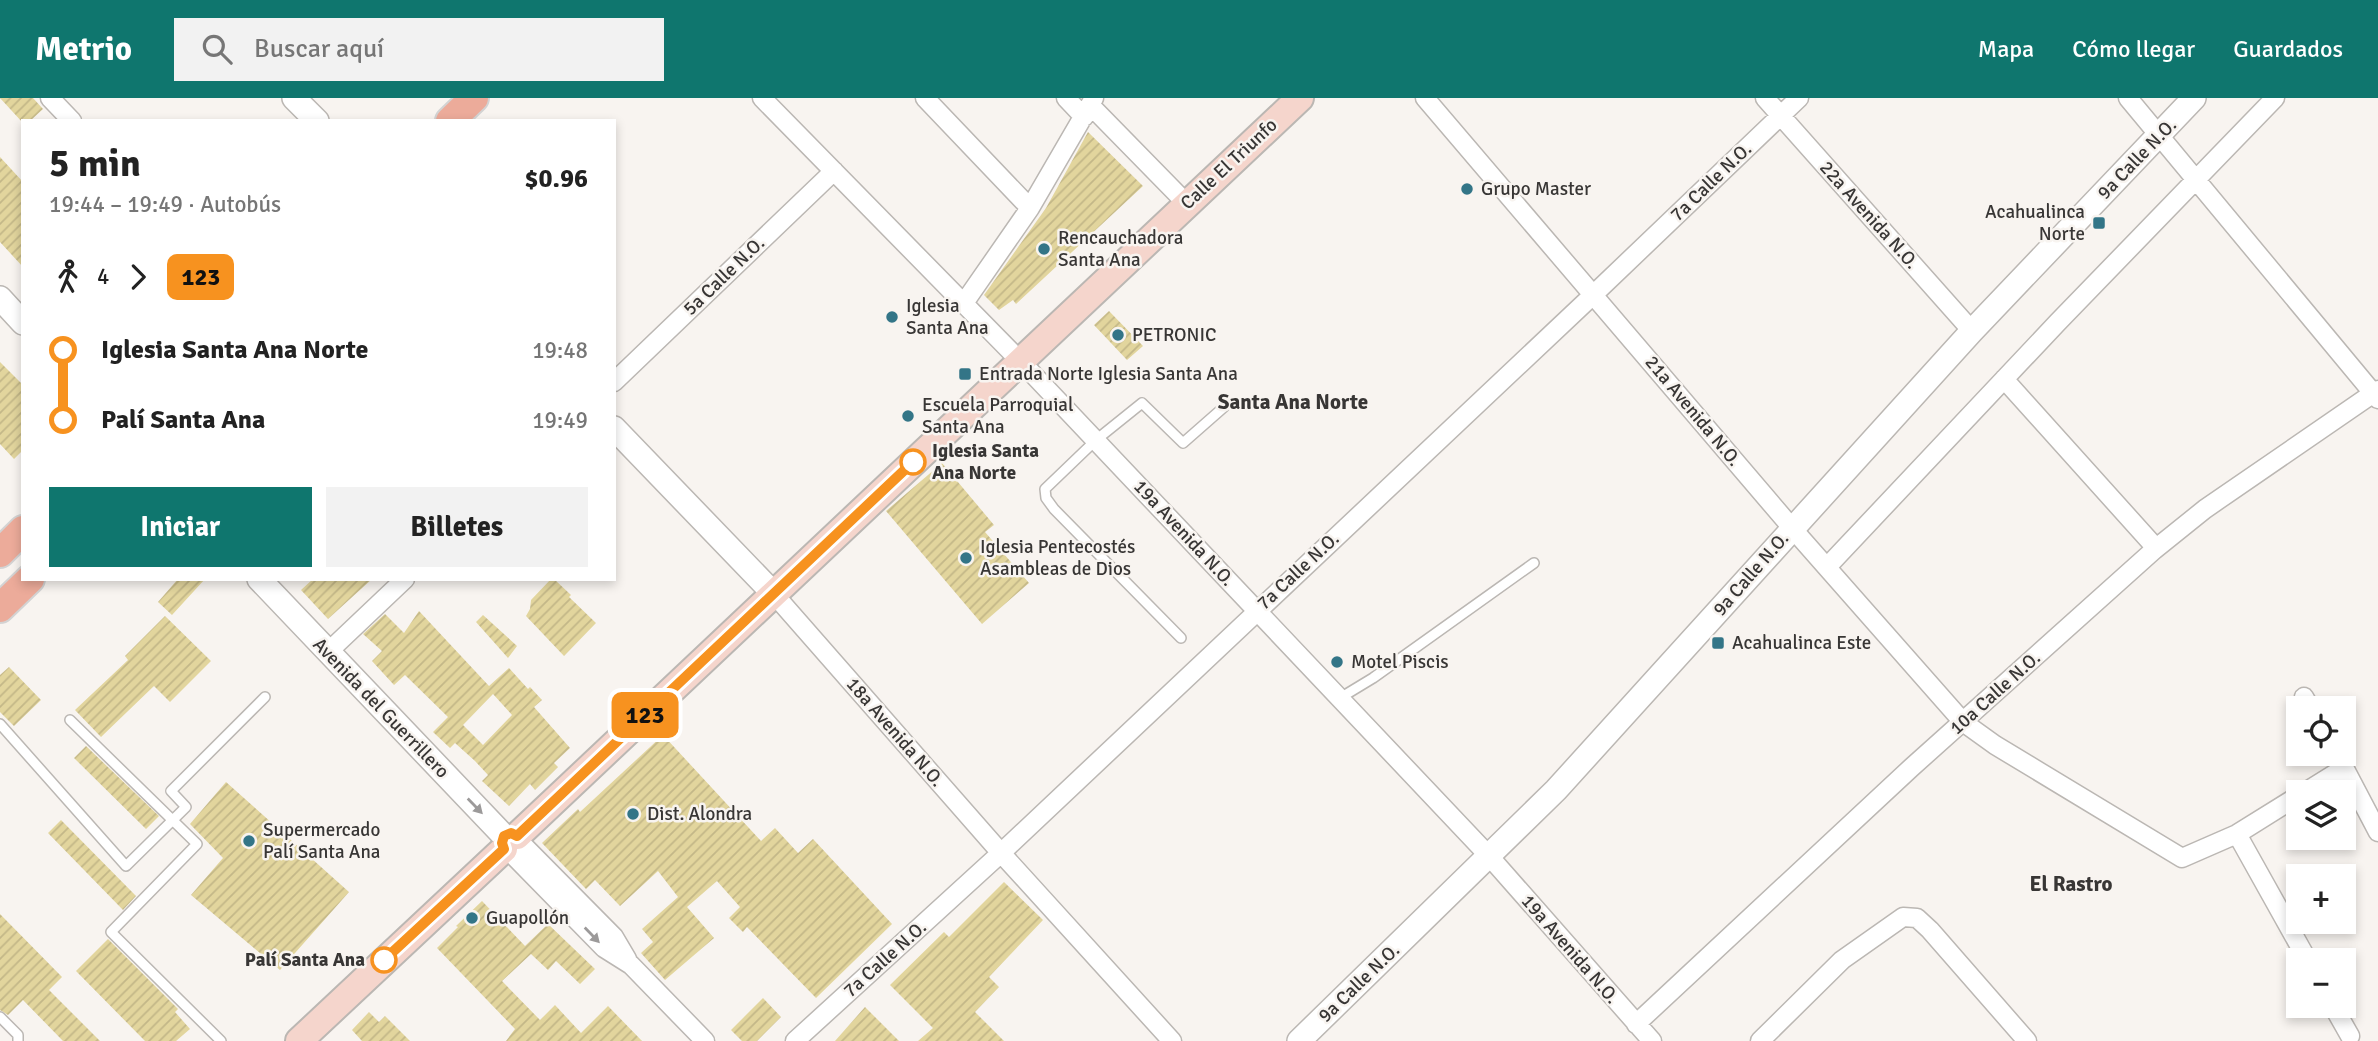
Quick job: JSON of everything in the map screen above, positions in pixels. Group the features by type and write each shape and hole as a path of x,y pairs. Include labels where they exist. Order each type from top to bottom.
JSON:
{"main road":[{"path":"452,119 474,98"},
{"name":"Calle El Triunfo","path":"299,1041 1300,98"},
{"path":"0,553 21,532"},
{"path":"0,608 28,581"}],"street":[{"path":"50,98 70,119"},
{"path":"294,98 315,119"},
{"name":"19a Avenida N.O.","path":"762,98 1096,440 1489,856 1651,1041"},
{"path":"925,98 1030,208"},
{"path":"1066,98 1089,107 1187,204"},
{"name":"21a Avenida N.O.","path":"1425,98 1792,528 1963,722 1995,745 2182,858 2237,834"},
{"name":"22a Avenida N.O.","path":"1765,98 1972,331"},
{"name":"7a Calle N.O.","path":"795,1041 1001,853 1798,98"},
{"path":"2128,98 2377,394"},
{"name":"9a Calle N.O.","path":"1299,1041 1556,790 1972,331 2194,98"},
{"path":"1827,567 2275,98"},
{"path":"964,303 1030,208 1089,107"},
{"name":"5a Calle N.O.","path":"616,380 834,171"},
{"path":"0,298 21,321"},
{"path":"2004,379 2156,548"},
{"name":"10a Calle N.O.","path":"1636,1024 1912,767 2156,548 2205,509 2377,394"},
{"name":"18a Avenida N.O.","path":"616,430 773,593 1001,853 1172,1041"},
{"name":"Avenida del Guerrillero","path":"261,581 511,843 604,948 631,965 705,1041"},
{"path":"328,652 403,581"},
{"path":"2319,780 2335,766"},
{"path":"2344,766 2378,832"},
{"path":"2286,803 2237,834 2301,948"},
{"path":"1760,1041 1842,960 1903,917 1917,918 1930,930 2026,1041"},
{"path":"2340,1018 2350,1036"}],"lane":[{"path":"1181,638 1046,498 1045,489 1096,440 1142,403 1183,443 1224,407"},
{"path":"1340,698 1373,678 1534,563"},
{"path":"0,724 126,866 186,807 171,790 265,697"},
{"path":"70,720 197,844 111,932 221,1041"},
{"path":"0,1017 18,1035 19,1041"}],"building":[{"path":"0,98 33,98 43,109 32,119 21,121"},
{"name":"Rencauchadora Santa Ana","path":"1088,132 1143,186 1016,304 1013,300 999,310 984,295 1046,208"},
{"path":"0,157 21,180 21,265 0,242"},
{"name":"PETRONIC","path":"1109,311 1143,346 1127,360 1094,325"},
{"path":"0,362 21,383 21,452 14,459 0,444"},
{"name":"Iglesia Pentecostés Asambleas de Dios","path":"942,463 994,525 985,532 1029,583 982,624 886,511"},
{"path":"176,581 203,581 172,615 158,602"},
{"path":"311,581 370,581 328,619 301,590"},
{"path":"549,581 556,581 596,623 564,656 526,616 531,600"},
{"path":"419,611 489,686 509,668 542,700 534,707 570,748 554,763 558,767 535,790 530,784 509,806 482,781 488,775 475,761 455,743 450,748 433,732 448,717 405,675 394,685 372,661 382,651 363,634 385,614 404,633","holes":["493,694 512,715 483,745 463,725"]},
{"path":"483,615 517,646 508,658 476,622"},
{"path":"165,616 211,661 170,702 154,686 101,737 75,710 128,660 125,656"},
{"path":"9,667 41,700 14,726 0,712 0,675"},
{"path":"663,735 761,841 775,828 798,853 813,839 892,924 816,998 747,927 743,932 729,918 740,907 717,881 687,907 714,938 665,980 641,953 653,942 642,929 678,897 658,871 620,906 595,880 586,889 542,843 578,809 580,812"},
{"path":"86,746 159,816 146,829 74,758"},
{"path":"226,782 349,892 280,970 191,895 223,858 190,824"},
{"path":"61,820 136,896 123,910 48,833"},
{"path":"1004,882 1043,920 989,977 999,987 975,1012 1004,1041 918,1041 933,1028 890,985 944,932 949,937"},
{"path":"482,901 525,946 548,924 595,969 580,984 556,961 548,970 531,954 502,981 540,1020 555,1005 581,1033 608,1006 642,1041 506,1041 515,1029 437,948"},
{"path":"0,914 62,977 49,990 100,1041 63,1041 23,1000 8,1015 0,1010"},
{"path":"108,939 178,1009 175,1012 190,1029 176,1041 145,1041 76,971"},
{"path":"763,998 781,1017 757,1041 742,1041 731,1030"},
{"path":"865,1007 899,1041 835,1041"},
{"path":"369,1012 379,1022 385,1016 410,1041 362,1041 352,1030"}],"bus line":[{"name":"123","path":"384,960 504,849 504,836 511,833 517,836 913,462"}],"place":[{"name":"Grupo Master","path":"1467,189"},
{"name":"Acahualinca Norte","path":"2099,223"},
{"name":"Rencauchadora Santa Ana","path":"1044,249"},
{"name":"Iglesia Santa Ana","path":"892,317"},
{"name":"PETRONIC","path":"1118,335"},
{"name":"Entrada Norte Iglesia Santa Ana","path":"965,374"},
{"name":"Escuela Parroquial Santa Ana","path":"908,416"},
{"name":"Iglesia Santa Ana Norte","path":"913,462"},
{"name":"Iglesia Pentecostés Asambleas de Dios","path":"966,558"},
{"name":"Acahualinca Este","path":"1718,643"},
{"name":"Motel Piscis","path":"1337,662"},
{"name":"Dist. Alondra","path":"633,814"},
{"name":"Supermercado Palí Santa Ana","path":"249,841"},
{"name":"Guapollón","path":"472,918"},
{"name":"Palí Santa Ana","path":"384,960"}],"district":[{"name":"Santa Ana Norte","path":"1293,402"},
{"name":"El Rastro","path":"2071,884"}]}
